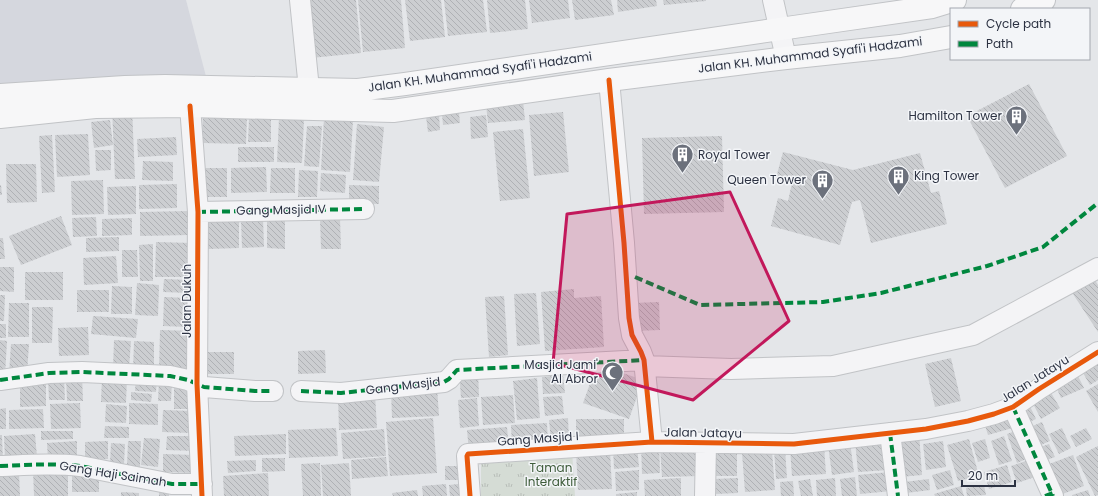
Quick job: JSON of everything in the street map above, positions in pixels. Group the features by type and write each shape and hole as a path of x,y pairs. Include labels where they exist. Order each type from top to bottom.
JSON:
{"main road":[{"name":"Jalan KH. Muhammad Syafi'i Hadzami","path":"0,95 165,86 358,90 932,7 955,0"},
{"path":"1024,8 1044,0"},
{"name":"Jalan KH. Muhammad Syafi'i Hadzami","path":"0,117 95,108 190,106 394,111 609,80 786,58 900,46 950,37"}],"street":[{"path":"300,0 309,89"},
{"path":"773,0 786,58"},
{"name":"Jalan Jatayu","path":"609,80 624,243 629,318 632,335 641,352 644,363 652,442 794,444 926,429 968,421 1013,407 1098,352"},
{"name":"Jalan Dukuh","path":"190,106 198,212 197,384 202,490"},
{"name":"Gang Masjid IV","path":"198,212 364,208"},
{"name":"Gang Masjid","path":"301,391 341,393 444,382 457,370 644,363 731,370 833,366 973,335 1098,268"},
{"path":"0,380 49,373 82,372 170,376 188,380 204,387 273,391"},
{"path":"1013,407 1050,495"},
{"path":"890,433 898,496"},
{"name":"Gang Masjid I","path":"470,496 468,454 652,442"},
{"name":"Jalan Jatayu","path":"706,443 706,496"},
{"name":"Gang Haji Saimah","path":"0,466 34,464 80,466 202,490"}],"highlighted area":[{"path":"730,192 789,321 693,400 553,363 567,214"}],"shaded area":[{"path":"0,0 186,0 208,84 0,95"}],"green space":[{"name":"Taman Interaktif","path":"572,451 575,496 481,496 481,458"}],"building":[{"path":"305,0 356,0 361,53 311,58"},
{"path":"358,0 401,0 405,48 363,52"},
{"path":"405,0 441,0 445,37 410,41"},
{"path":"444,0 483,0 487,32 448,36"},
{"path":"487,0 525,0 528,29 490,33"},
{"path":"529,0 568,0 570,18 532,23"},
{"path":"572,0 611,0 614,15 575,20"},
{"path":"617,0 656,0 657,6 618,12"},
{"path":"663,0 706,0 706,1 664,5"},
{"name":"Hamilton Tower","path":"1029,84 1067,156 1005,188 967,116"},
{"path":"523,101 525,120 488,123 486,105"},
{"path":"132,107 135,179 115,179 112,108"},
{"path":"563,112 569,172 534,176 529,115"},
{"path":"459,113 460,123 443,125 442,114"},
{"path":"203,114 247,116 246,144 202,143"},
{"path":"439,115 440,130 428,132 426,116"},
{"path":"486,115 488,137 471,139 470,117"},
{"path":"249,118 271,118 271,142 248,142"},
{"path":"279,118 304,119 302,163 277,162"},
{"path":"324,118 353,120 350,172 321,170"},
{"path":"110,120 113,145 94,148 91,122"},
{"path":"357,124 384,127 379,182 353,180"},
{"path":"307,126 322,126 319,167 304,166"},
{"path":"523,129 530,198 500,201 493,132"},
{"path":"88,134 90,175 57,177 55,135"},
{"path":"52,135 55,192 42,193 39,136"},
{"name":"Royal Tower","path":"722,136 724,212 644,214 642,138"},
{"path":"176,137 177,155 138,157 137,139"},
{"path":"238,147 274,147 274,162 238,162"},
{"path":"95,150 111,150 111,170 96,171"},
{"path":"783,152 853,170 920,153 931,193 939,191 947,224 871,243 860,200 852,202 840,245 771,226 778,198 788,201 792,183 776,178"},
{"path":"143,161 173,162 173,181 142,180"},
{"path":"6,164 36,164 37,202 7,203"},
{"path":"266,167 267,192 231,193 231,168"},
{"path":"205,168 227,168 227,197 206,197"},
{"path":"271,168 295,168 295,193 270,193"},
{"path":"299,170 318,171 317,197 298,197"},
{"path":"321,173 346,175 345,193 320,191"},
{"path":"103,180 104,214 72,215 71,181"},
{"path":"177,184 177,208 139,209 139,185"},
{"path":"1,185 2,195 0,195"},
{"path":"349,185 379,186 379,204 349,203"},
{"path":"136,186 136,214 108,215 107,187"},
{"path":"189,211 189,235 140,236 140,212"},
{"path":"61,216 72,245 21,265 9,236"},
{"path":"96,217 97,236 73,237 72,218"},
{"path":"132,218 132,235 102,236 102,219"},
{"path":"263,218 264,247 242,248 241,219"},
{"path":"320,218 340,218 341,249 321,249"},
{"path":"285,219 285,249 267,248 267,220"},
{"path":"239,220 239,248 208,249 207,221"},
{"path":"119,237 119,251 86,252 86,238"},
{"path":"0,238 3,238 5,259 0,259"},
{"path":"156,242 192,243 191,277 155,277"},
{"path":"153,244 153,281 140,281 139,245"},
{"path":"122,250 137,250 138,277 122,277"},
{"path":"116,256 118,283 84,285 83,258"},
{"path":"0,267 14,267 14,292 0,291"},
{"path":"25,272 63,272 63,300 25,300"},
{"path":"1093,277 1098,285 1098,332 1071,291"},
{"path":"164,279 190,280 190,293 163,292"},
{"path":"137,283 159,285 158,316 135,315"},
{"path":"112,286 132,287 132,314 111,314"},
{"path":"574,289 574,298 601,296 604,347 545,351 541,292"},
{"path":"77,290 109,290 109,312 77,312"},
{"path":"536,293 540,344 517,346 514,294"},
{"path":"0,295 5,295 4,321 0,321"},
{"path":"504,296 508,355 489,357 485,297"},
{"path":"164,297 188,298 187,327 163,326"},
{"path":"659,302 660,330 635,331 633,303"},
{"path":"9,303 29,303 29,337 8,337"},
{"path":"32,307 53,307 52,343 32,343"},
{"path":"93,316 138,319 136,338 91,334"},
{"path":"0,324 6,324 6,338 0,338"},
{"path":"88,327 89,355 59,356 58,328"},
{"path":"160,330 194,331 192,373 159,371"},
{"path":"0,340 7,341 5,376 0,376"},
{"path":"114,340 131,341 129,369 113,369"},
{"path":"134,341 154,342 154,372 133,371"},
{"path":"11,344 29,344 27,374 9,374"},
{"path":"325,350 326,373 298,374 298,351"},
{"path":"208,352 234,352 234,374 208,374"},
{"path":"1098,354 1098,380 1090,385 1079,366"},
{"path":"951,358 961,401 935,407 925,364"},
{"name":"Masjid Jami' Al Abror","path":"597,364 643,380 629,419 583,403"},
{"path":"478,370 479,397 461,398 459,371"},
{"path":"1076,372 1084,388 1061,398 1054,382"},
{"path":"82,375 83,401 67,401 66,376"},
{"path":"563,375 565,393 543,394 542,377"},
{"path":"102,377 127,378 126,403 101,402"},
{"path":"136,377 157,378 156,392 135,391"},
{"path":"48,378 64,378 65,400 49,400"},
{"path":"537,378 540,418 517,420 513,381"},
{"path":"20,380 46,380 46,406 20,407"},
{"path":"159,380 172,380 171,401 158,401"},
{"path":"174,382 190,382 192,409 174,409"},
{"path":"1098,384 1098,412 1086,391"},
{"path":"1047,386 1060,408 1041,419 1029,396"},
{"path":"437,387 439,416 392,418 391,390"},
{"path":"131,392 152,394 151,402 131,400"},
{"path":"375,394 377,428 339,430 338,396"},
{"path":"513,395 515,423 483,425 481,397"},
{"path":"562,396 564,414 545,416 543,397"},
{"path":"477,398 479,426 460,428 458,400"},
{"path":"1027,400 1036,419 1027,423 1018,405"},
{"path":"80,403 81,428 51,429 50,404"},
{"path":"129,403 158,404 158,425 129,424"},
{"path":"106,404 127,406 126,423 105,422"},
{"path":"6,408 6,429 0,429 0,409"},
{"path":"43,409 44,428 9,429 9,410"},
{"path":"163,410 192,411 191,433 162,432"},
{"path":"1011,411 1016,427 988,435 983,419"},
{"path":"433,418 437,473 390,476 386,422"},
{"path":"568,418 569,440 551,441 549,420"},
{"path":"576,419 624,419 624,440 576,441"},
{"path":"1042,422 1050,441 1036,447 1028,428"},
{"path":"547,423 548,444 512,446 511,425"},
{"path":"105,426 129,427 129,438 104,438"},
{"path":"507,427 509,449 469,452 467,430"},
{"path":"336,428 338,456 289,458 288,430"},
{"path":"1062,428 1071,448 1059,454 1049,434"},
{"path":"1086,428 1092,439 1076,447 1070,436"},
{"path":"384,429 386,456 343,459 341,433"},
{"path":"1021,429 1031,457 1017,463 1007,434"},
{"path":"41,431 73,431 73,439 41,440"},
{"path":"919,432 922,475 900,477 896,434"},
{"path":"35,434 37,457 5,459 4,436"},
{"path":"286,434 286,454 235,456 234,436"},
{"path":"0,435 2,435 3,463 0,463"},
{"path":"167,436 195,436 195,451 166,450"},
{"path":"1004,436 1012,461 999,465 991,441"},
{"path":"144,438 160,439 158,467 141,465"},
{"path":"887,438 889,470 858,472 855,441"},
{"path":"969,439 979,476 958,481 947,445"},
{"path":"985,439 990,458 978,462 972,443"},
{"path":"77,441 77,459 48,460 47,443"},
{"path":"108,441 108,459 85,460 85,442"},
{"path":"128,441 141,441 140,467 127,466"},
{"path":"943,441 946,467 926,470 923,444"},
{"path":"850,442 854,472 832,475 828,445"},
{"path":"111,443 125,444 124,464 110,464"},
{"path":"659,443 660,473 642,474 641,444"},
{"path":"1049,444 1055,457 1044,461 1038,448"},
{"path":"637,446 639,467 614,469 613,447"},
{"path":"697,446 699,476 662,477 660,447"},
{"path":"824,446 826,474 792,476 790,449"},
{"path":"1098,446 1098,495 1095,496 1076,457"},
{"path":"774,449 785,449 787,478 776,479"},
{"path":"610,450 612,489 578,490 576,451"},
{"path":"772,451 775,490 745,492 742,453"},
{"path":"712,452 737,452 737,476 712,476"},
{"path":"163,454 194,455 193,473 163,472"},
{"path":"1073,455 1084,486 1057,496 1044,466"},
{"path":"386,457 388,476 352,479 351,460"},
{"path":"262,458 285,458 285,471 262,472"},
{"path":"1032,459 1038,476 1017,483 1011,466"},
{"path":"256,460 256,471 228,473 227,461"},
{"path":"320,463 321,496 303,496 301,464"},
{"path":"349,463 351,496 323,496 321,465"},
{"path":"1007,465 1012,482 989,489 984,472"},
{"path":"445,466 466,466 466,480 445,480"},
{"path":"68,468 68,496 34,496 33,469"},
{"path":"639,470 639,490 616,491 615,472"},
{"path":"950,470 954,485 937,490 932,475"},
{"path":"0,472 19,472 20,496 0,496"},
{"path":"890,472 892,491 860,494 858,475"},
{"path":"268,473 269,496 224,496 223,476"},
{"path":"72,474 99,474 99,492 72,492"},
{"path":"855,477 857,496 842,496 840,479"},
{"path":"681,478 681,496 645,496 644,480"},
{"path":"738,478 738,493 714,494 714,479"},
{"path":"835,478 836,496 817,496 816,480"},
{"path":"810,479 813,496 801,496 798,481"},
{"path":"929,479 930,490 906,493 904,482"},
{"path":"793,481 794,496 781,496 780,482"},
{"path":"467,483 468,496 450,496 449,485"},
{"path":"446,484 447,496 423,496 422,486"},
{"path":"984,485 986,495 967,496 966,488"},
{"path":"159,486 169,486 169,496 159,496"},
{"path":"961,486 964,496 935,496 934,494"},
{"path":"417,490 418,496 393,496 392,493"},
{"path":"1088,490 1090,496 1072,496 1072,495"},
{"path":"121,492 139,493 139,496 121,496"},
{"path":"637,492 637,496 616,496 616,494"}],"marked path":[{"path":"635,277 700,305 823,302 881,293 987,266 1043,247 1098,203"},
{"path":"198,212 364,209"},
{"path":"301,391 341,393 444,382 457,370 644,360"},
{"path":"0,380 49,373 82,372 170,376 188,380 204,387 273,391"},
{"path":"1013,407 1053,496"},
{"path":"890,433 898,496"},
{"path":"0,466 40,464 70,465 172,484 202,484"},
{"path":"1045,496 1053,493"}],"cycle path":[{"path":"609,80 624,243 629,318 632,335 644,360 652,442"},
{"path":"190,106 198,212 197,384 202,496"},
{"path":"470,496 468,454 652,442 794,444 926,429 968,421 1013,407 1098,352"}],"place":[{"name":"Hamilton Tower","path":"1017,136"},
{"name":"Royal Tower","path":"683,174"},
{"name":"King Tower","path":"898,196"},
{"name":"Queen Tower","path":"822,200"},
{"name":"Masjid Jami' Al Abror","path":"613,392"}]}
